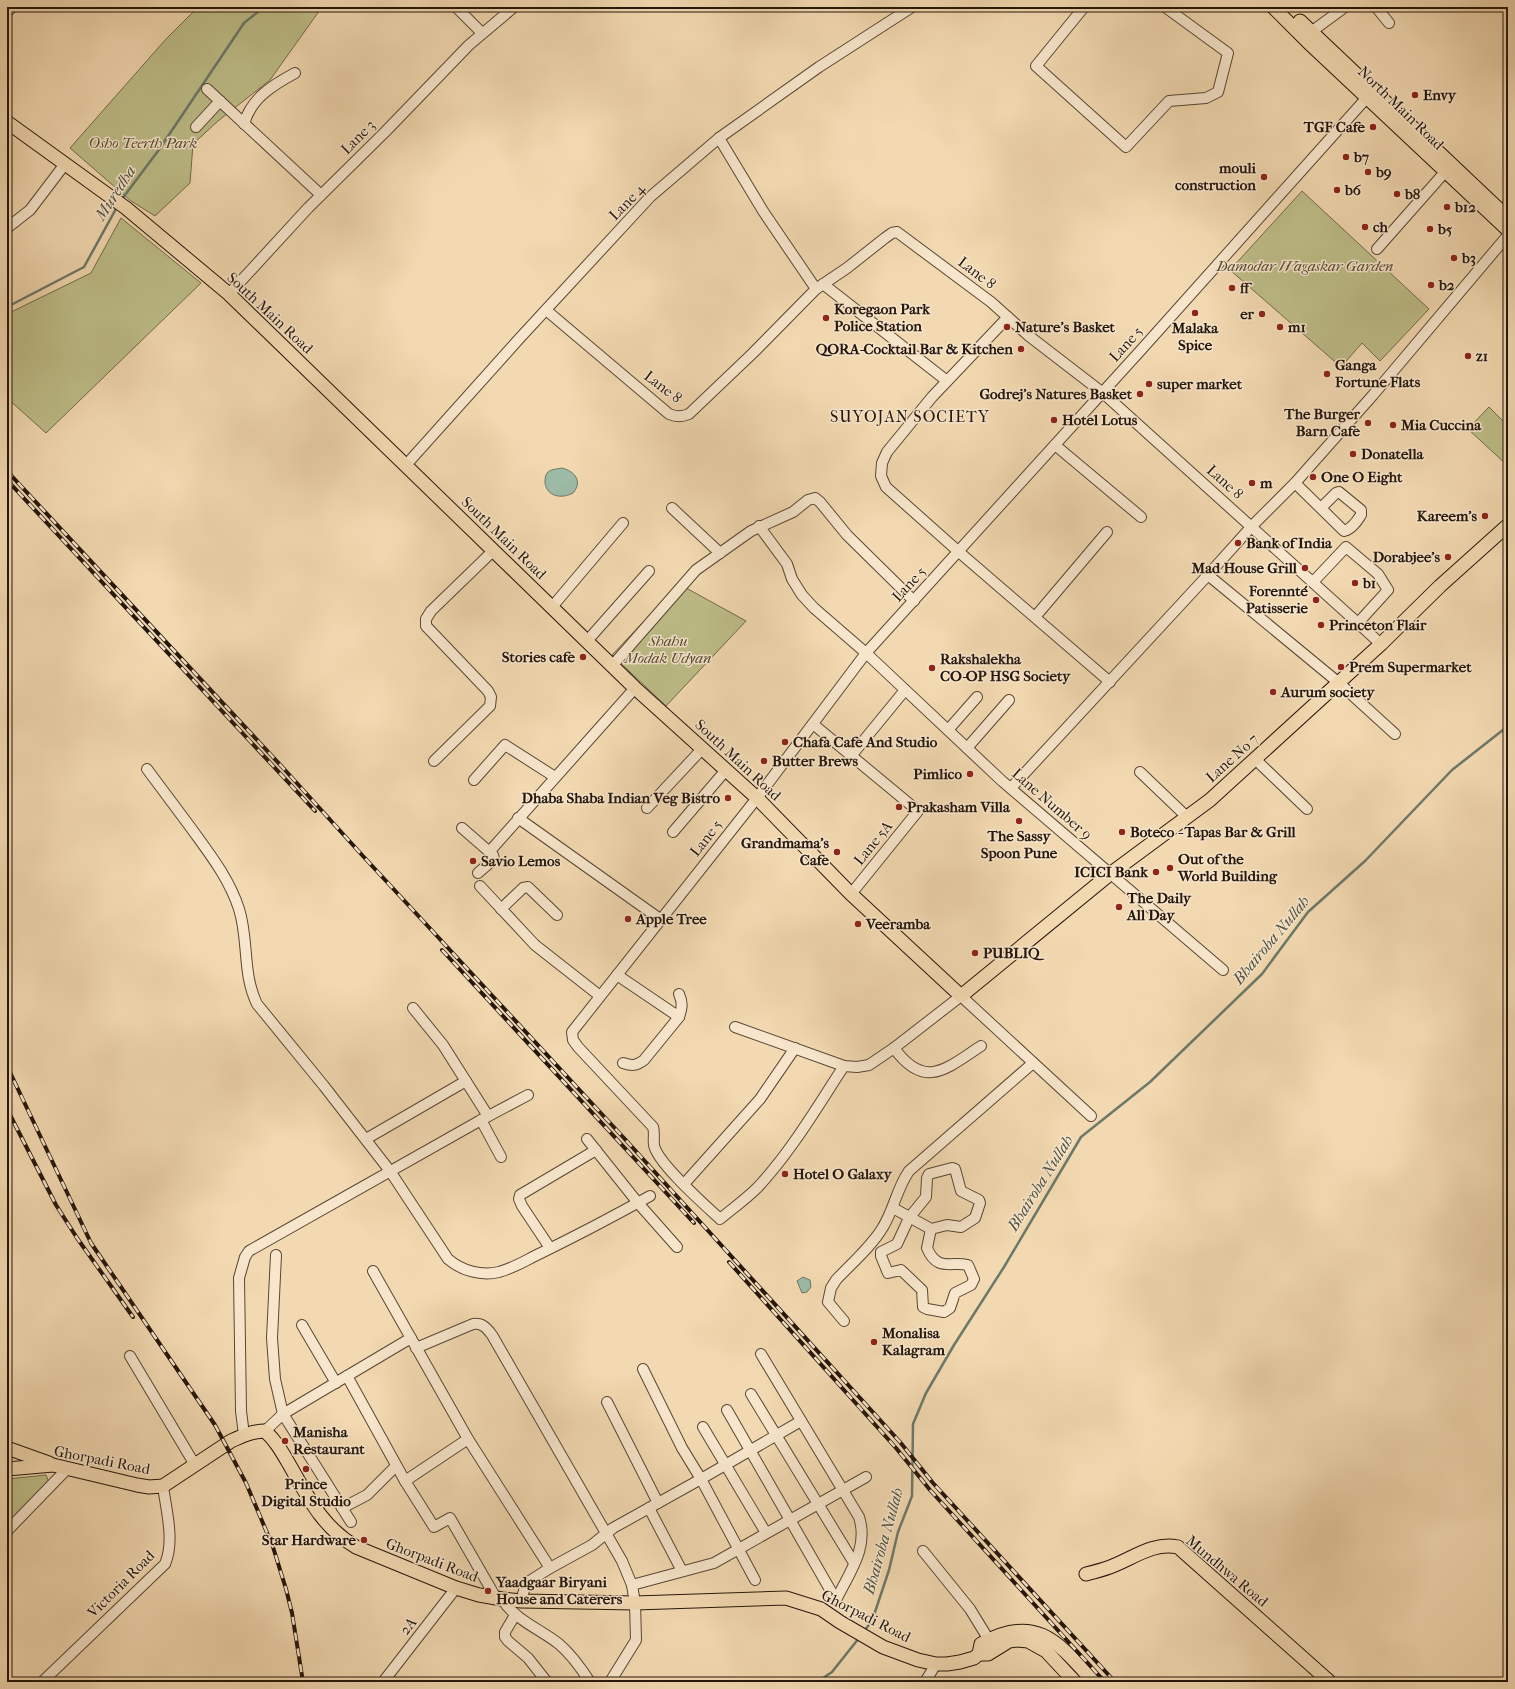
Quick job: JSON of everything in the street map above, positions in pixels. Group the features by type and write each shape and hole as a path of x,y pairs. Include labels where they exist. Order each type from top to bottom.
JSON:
{"main road":[{"name":"North Main Road","path":"1273,7 1508,218"},
{"name":"North Main Road","path":"1286,7 1445,172 1508,230"},
{"name":"South Main Road","path":"7,122 126,208 229,294 612,666 757,798 851,894 961,996"},
{"name":"Lane No 7","path":"961,996 1110,874 1210,800 1339,683 1440,586 1508,525"},
{"name":"Ghorpadi Road","path":"7,1469 53,1465 136,1485 149,1487 163,1486 231,1441 244,1435 258,1431 265,1431 276,1442 319,1516 342,1539 356,1547 456,1588 479,1595 522,1600 635,1603 786,1598 821,1609 883,1647 918,1660 936,1664 960,1662 974,1658 979,1654 988,1654 1009,1641 1030,1636 1046,1635 1094,1682"},
{"path":"7,1448 53,1465"},
{"name":"Mundhwa Road","path":"1086,1574 1110,1568 1156,1546 1167,1545 1178,1547 1330,1682"},
{"name":"Ghorpadi Road","path":"989,1640 1011,1631 1030,1636 1075,1682"},
{"path":"979,1654 982,1644 989,1640"}],"street":[{"path":"7,12 12,7"},
{"path":"456,7 482,33"},
{"name":"Lane 3","path":"229,294 321,195 482,33 514,7"},
{"name":"Lane 4","path":"406,465 650,197 719,138 819,67 912,7"},
{"path":"1084,7 1036,66 1126,147 1170,101 1206,98 1218,92 1228,53 1165,7"},
{"path":"1311,32 1344,7"},
{"path":"1376,7 1388,23"},
{"path":"244,124 247,113 256,101 270,87 295,73"},
{"path":"207,89 321,195"},
{"name":"Lane 5","path":"684,1184 660,1158 654,1146 653,1126 573,1040 572,1032 575,1025 617,975 757,798 866,653 1103,393 1370,94"},
{"path":"196,127 220,101"},
{"path":"719,138 763,211 820,286 947,381"},
{"path":"7,228 33,206 65,164"},
{"path":"1377,249 1445,172"},
{"name":"Lane 8","path":"546,310 669,414 677,417 689,414 820,286 847,268 884,238 897,232 990,302 1103,393 1381,644"},
{"path":"1011,788 1252,526 1295,483 1372,395 1508,234"},
{"path":"1008,317 928,402 887,452 882,463 881,476 886,487 1110,682"},
{"path":"1055,445 1141,517"},
{"path":"1295,483 1321,508"},
{"path":"612,666 696,570 759,526 770,523 788,514 808,500 815,498 871,560 914,601"},
{"path":"672,508 720,553"},
{"path":"552,607 623,523"},
{"name":"Lane Number 9","path":"759,526 787,564 792,579 802,595 814,608 866,653 1011,788 1222,970"},
{"path":"1035,617 1108,532"},
{"path":"1313,582 1346,547 1378,574 1388,590 1358,623"},
{"path":"434,761 490,706 491,697 488,691 426,626 426,619 431,611 494,550"},
{"path":"587,641 649,571"},
{"path":"1208,575 1339,683 1395,734"},
{"path":"490,851 635,688"},
{"path":"813,724 851,756 905,690"},
{"path":"948,730 977,697"},
{"path":"967,748 1009,700"},
{"path":"474,780 505,745 555,777"},
{"path":"647,808 702,748"},
{"name":"Lane 5A","path":"851,756 918,811 851,894"},
{"path":"1255,759 1307,809"},
{"path":"147,769 212,855 230,887 239,909 250,990 257,1004 390,1171 448,1259 465,1270 479,1273 499,1272 550,1248 650,1196"},
{"path":"673,832 726,770"},
{"path":"1140,772 1187,817"},
{"path":"518,818 660,920"},
{"path":"462,828 494,855 494,859 478,873"},
{"path":"480,886 535,945 600,996"},
{"path":"501,909 523,888 528,887 557,915"},
{"path":"617,975 678,1017"},
{"path":"623,1063 632,1066 639,1064 644,1060 678,1017 682,1008 682,1000 679,994"},
{"path":"735,1027 844,1066 857,1067 869,1065 894,1048 961,996 1091,1116"},
{"path":"413,1008 443,1045 466,1081 502,1157"},
{"path":"894,1048 907,1064 921,1071 933,1073 944,1070 981,1046"},
{"path":"795,1048 760,1100 684,1184 720,1219 756,1188 785,1154 844,1066"},
{"path":"844,1321 828,1302 831,1288 836,1280 882,1229 893,1208 903,1180 909,1171 1033,1063"},
{"path":"366,1139 466,1081"},
{"path":"244,1435 241,1411 239,1278 245,1257 254,1248 484,1118 528,1095"},
{"path":"587,1139 638,1203 677,1247"},
{"path":"550,1248 522,1206 519,1199 520,1195 596,1150"},
{"path":"893,1208 909,1218 931,1229 947,1225 961,1227 975,1218 980,1203 979,1200 961,1191 955,1169 952,1168 929,1174 927,1178 926,1196 909,1218 897,1244 883,1249 881,1256 888,1273 901,1270 920,1287 923,1294 923,1307 944,1312 950,1308 955,1292 971,1285 974,1279 968,1265 944,1265 934,1258 927,1248 931,1229"},
{"path":"276,1255 272,1338 275,1379 283,1414 351,1522"},
{"path":"373,1271 468,1439 550,1568"},
{"path":"416,1348 472,1324 479,1323 486,1327 622,1561 632,1585 635,1603 636,1640 610,1682"},
{"path":"302,1325 336,1383"},
{"path":"265,1431 283,1414 411,1338"},
{"path":"727,1410 836,1600 861,1549 863,1538 859,1517 761,1354"},
{"path":"130,1356 195,1465"},
{"path":"643,1369 682,1448 701,1479 737,1549 755,1580"},
{"path":"346,1376 396,1466 434,1527 450,1518 499,1598 515,1615 560,1645 575,1660 590,1682"},
{"path":"751,1394 854,1563"},
{"path":"607,1402 682,1571"},
{"path":"522,1600 525,1587 528,1582 592,1544 653,1505 726,1465 801,1421"},
{"path":"703,1427 766,1533"},
{"path":"405,1481 468,1439"},
{"path":"342,1508 367,1495 396,1466"},
{"path":"7,1531 68,1468"},
{"path":"632,1585 714,1563 866,1477"},
{"name":"Victoria Road","path":"42,1682 165,1564 170,1554 170,1543 163,1486"},
{"path":"922,1551 970,1609 989,1640"},
{"name":"2A","path":"383,1682 456,1588"},
{"path":"515,1615 505,1637 528,1658 547,1682"},
{"path":"925,1682 936,1664"}],"green space":[{"name":"Osho Teerth Park","path":"198,7 322,7 270,80 218,121 193,144 190,183 155,216 131,201 70,148 166,39"},
{"name":"Damodar Wagaskar Garden","path":"1302,191 1429,309 1380,361 1362,343 1341,367 1230,270"},
{"path":"121,218 201,283 46,433 7,398 7,314 91,273"},
{"path":"1489,407 1508,426 1508,466 1468,429"},
{"name":"Shahu Modak Udyan","path":"679,584 746,621 666,706 612,655"},
{"path":"46,1475 50,1485 7,1526 7,1479"}],"shaded area":[{"path":"562,468 567,469 574,474 577,485 573,493 564,496 556,496 546,488 546,474 552,470"},
{"path":"803,1277 810,1280 811,1287 807,1292 802,1293 797,1281"}],"waterway":[{"name":"Muredha","path":"122,199 158,151 244,23 264,7"},
{"name":"Muredha","path":"7,307 84,267 117,207"},
{"name":"Bhairoba Nullah","path":"864,1631 872,1621 889,1570 898,1532 912,1496 913,1424 926,1393 954,1345 1004,1267 1081,1137 1150,1082 1262,974 1308,912 1365,861 1452,770 1508,726"},
{"name":"Bhairoba Nullah","path":"817,1682 832,1672 859,1638"}],"railway":[{"path":"7,471 623,1137 900,1442 933,1483 1115,1682"},
{"path":"7,480 315,811"},
{"path":"442,950 694,1223"},
{"path":"7,1066 91,1243 215,1425 246,1483 273,1547 286,1589 292,1613 303,1682"},
{"path":"7,1109 56,1205 77,1238 133,1317"},
{"path":"729,1262 896,1448 930,1490 1105,1682"}],"place":[{"name":"Envy","path":"1415,95"},
{"name":"TGF Cafe","path":"1373,127"},
{"name":"b7","path":"1346,157"},
{"name":"b9","path":"1368,172"},
{"name":"mouli construction","path":"1264,177"},
{"name":"b6","path":"1337,190"},
{"name":"b8","path":"1397,194"},
{"name":"b12","path":"1447,207"},
{"name":"ch","path":"1365,227"},
{"name":"b5","path":"1430,229"},
{"name":"b3","path":"1454,258"},
{"name":"b2","path":"1431,285"},
{"name":"ff","path":"1232,288"},
{"name":"Malaka Spice","path":"1195,313"},
{"name":"er","path":"1262,314"},
{"name":"Koregaon Park Police Station","path":"826,318"},
{"name":"Nature's Basket","path":"1007,327"},
{"name":"m1","path":"1280,327"},
{"name":"QORA-Cocktail Bar & Kitchen","path":"1021,349"},
{"name":"z1","path":"1468,356"},
{"name":"Ganga Fortune Flats","path":"1327,374"},
{"name":"super market","path":"1149,384"},
{"name":"Godrej's Natures Basket","path":"1140,394"},
{"name":"Hotel Lotus","path":"1054,420"},
{"name":"The Burger Barn Cafe","path":"1368,423"},
{"name":"Mia Cuccina","path":"1393,425"},
{"name":"Donatella","path":"1353,454"},
{"name":"One O Eight","path":"1313,477"},
{"name":"m","path":"1252,483"},
{"name":"Kareem's","path":"1485,516"},
{"name":"Bank of India","path":"1238,543"},
{"name":"Dorabjee's","path":"1448,557"},
{"name":"Mad House Grill","path":"1305,568"},
{"name":"b1","path":"1355,583"},
{"name":"Forennté Patisserie","path":"1316,600"},
{"name":"Princeton Flair","path":"1321,625"},
{"name":"Stories cafe","path":"583,657"},
{"name":"Prem Supermarket","path":"1341,667"},
{"name":"Rakshalekha CO-OP HSG Society","path":"932,668"},
{"name":"Aurum society","path":"1273,692"},
{"name":"Chafa Cafe And Studio","path":"785,742"},
{"name":"Butter Brews","path":"764,761"},
{"name":"Pimlico","path":"970,774"},
{"name":"Dhaba Shaba Indian Veg Bistro","path":"728,798"},
{"name":"Prakasham Villa","path":"899,807"},
{"name":"The Sassy Spoon Pune","path":"1019,821"},
{"name":"Boteco - Tapas Bar & Grill","path":"1122,832"},
{"name":"Grandmama's Cafe","path":"837,852"},
{"name":"Savio Lemos","path":"473,861"},
{"name":"Out of the World Building","path":"1170,868"},
{"name":"ICICI Bank","path":"1156,872"},
{"name":"The Daily All Day","path":"1119,907"},
{"name":"Apple Tree","path":"628,919"},
{"name":"Veeramba","path":"858,924"},
{"name":"PUBLIQ","path":"975,953"},
{"name":"Hotel O Galaxy","path":"785,1174"},
{"name":"Monalisa Kalagram","path":"874,1342"},
{"name":"Manisha Restaurant","path":"285,1441"},
{"name":"Prince Digital Studio","path":"306,1469"},
{"name":"Star Hardware","path":"364,1540"},
{"name":"Yaadgaar Biryani House and Caterers","path":"488,1591"}],"district":[{"name":"SUYOJAN SOCIETY","path":"910,416"}]}
